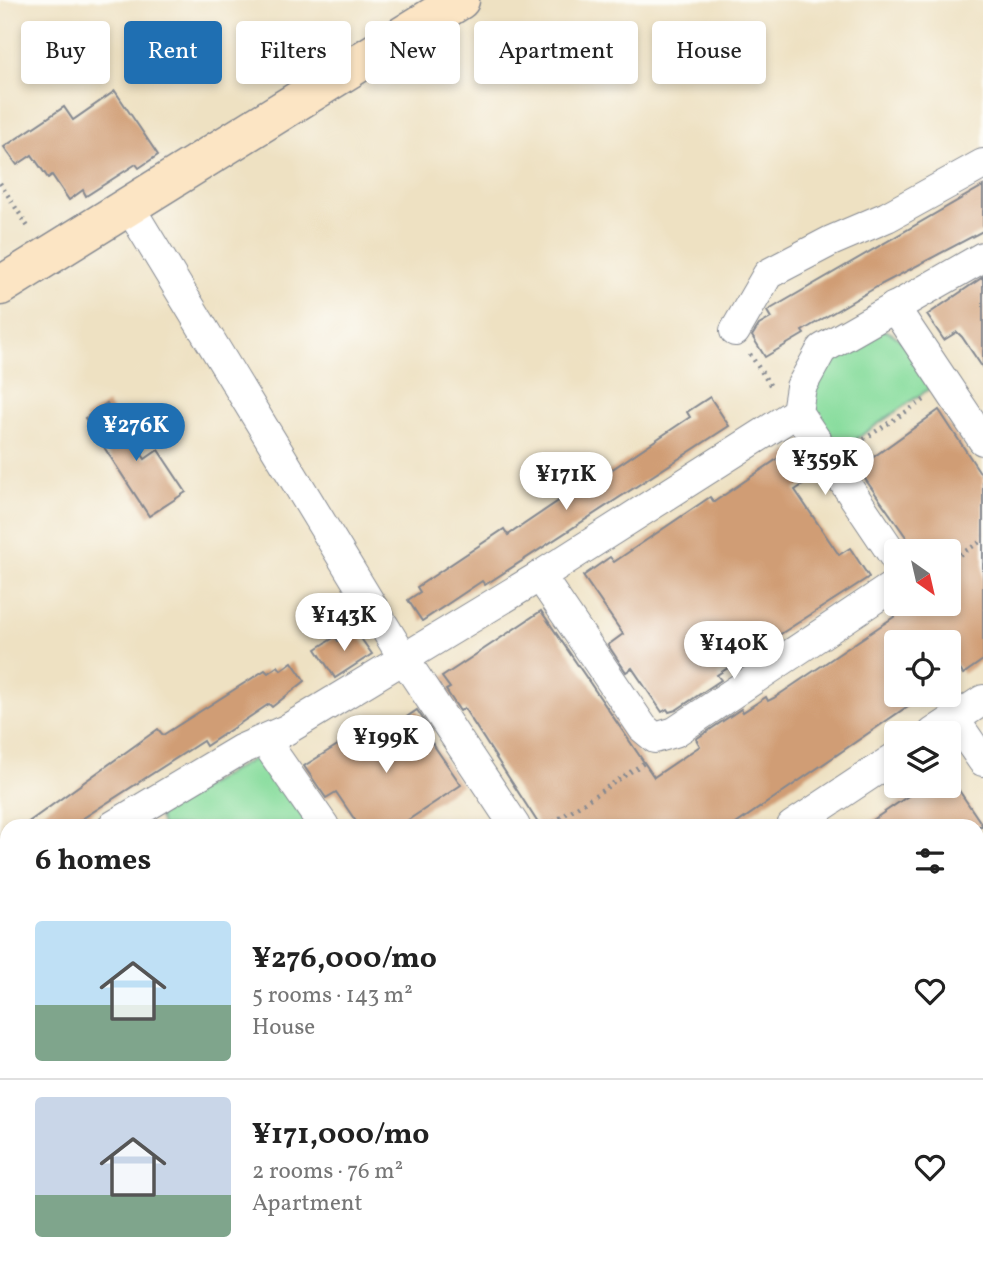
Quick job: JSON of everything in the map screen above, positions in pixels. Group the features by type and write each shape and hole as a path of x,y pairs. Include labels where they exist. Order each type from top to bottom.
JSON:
{"street":[{"path":"0,286 460,0"},
{"path":"735,331 768,274 831,241 887,218 983,164"},
{"path":"128,205 404,659 510,819"},
{"path":"884,541 797,412 801,387 822,349 983,257"},
{"path":"894,307 983,439"},
{"path":"146,818 240,750 265,741 404,659 797,412"},
{"path":"540,576 643,728 655,738 675,732 884,592"},
{"path":"950,721 983,699"},
{"path":"265,741 319,819"},
{"path":"961,742 983,761"},
{"path":"803,819 884,765"}],"path":[{"path":"0,183 47,257"},
{"path":"735,331 782,403 797,412"},
{"path":"831,461 946,385"},
{"path":"961,554 983,540"},
{"path":"559,819 648,761 655,738"}],"green space":[{"path":"874,328 885,330 902,341 933,386 840,450 812,407 815,390 824,367 831,358"},
{"path":"253,759 265,761 304,819 160,819 158,814"}],"building":[{"path":"115,91 158,155 139,168 136,164 86,196 83,190 69,200 52,175 48,178 32,155 17,165 4,147 64,107 73,120"},
{"path":"983,186 983,231 880,285 802,331 804,334 765,357 752,336 759,325 771,318 767,311"},
{"path":"983,277 983,368 957,332 944,340 927,315"},
{"path":"710,397 729,426 485,585 482,581 422,621 408,600 420,592 417,587 504,529 508,535 603,471 605,474 690,417 687,412"},
{"path":"107,403 145,459 158,450 186,492 149,516 85,418"},
{"path":"939,410 983,477 983,660 963,674 961,630 884,630 884,707 907,707 743,819 535,819 464,708 460,711 446,690 450,688 442,677 541,611 654,777 700,746 696,739 741,709 743,712 766,697 768,701 774,698 895,616 961,616 961,539 908,539 863,476 866,473 861,466"},
{"path":"789,451 807,477 801,481 804,484 795,490 839,555 850,548 869,577 717,675 721,680 676,710 669,712 667,709 662,712 632,668 626,672 608,645 623,634 583,576 610,557 614,562 710,497 714,502"},
{"path":"355,630 372,654 335,678 316,649 335,637 338,641"},
{"path":"292,662 305,681 272,707 269,704 206,746 203,741 82,819 33,819 158,729 163,735 265,670 268,673 278,666 281,670"},
{"path":"417,710 431,731 426,734 461,785 410,819 354,819 336,792 326,798 304,766 352,736 361,748"},
{"path":"961,793 978,819 874,819 905,798 961,798"}]}
